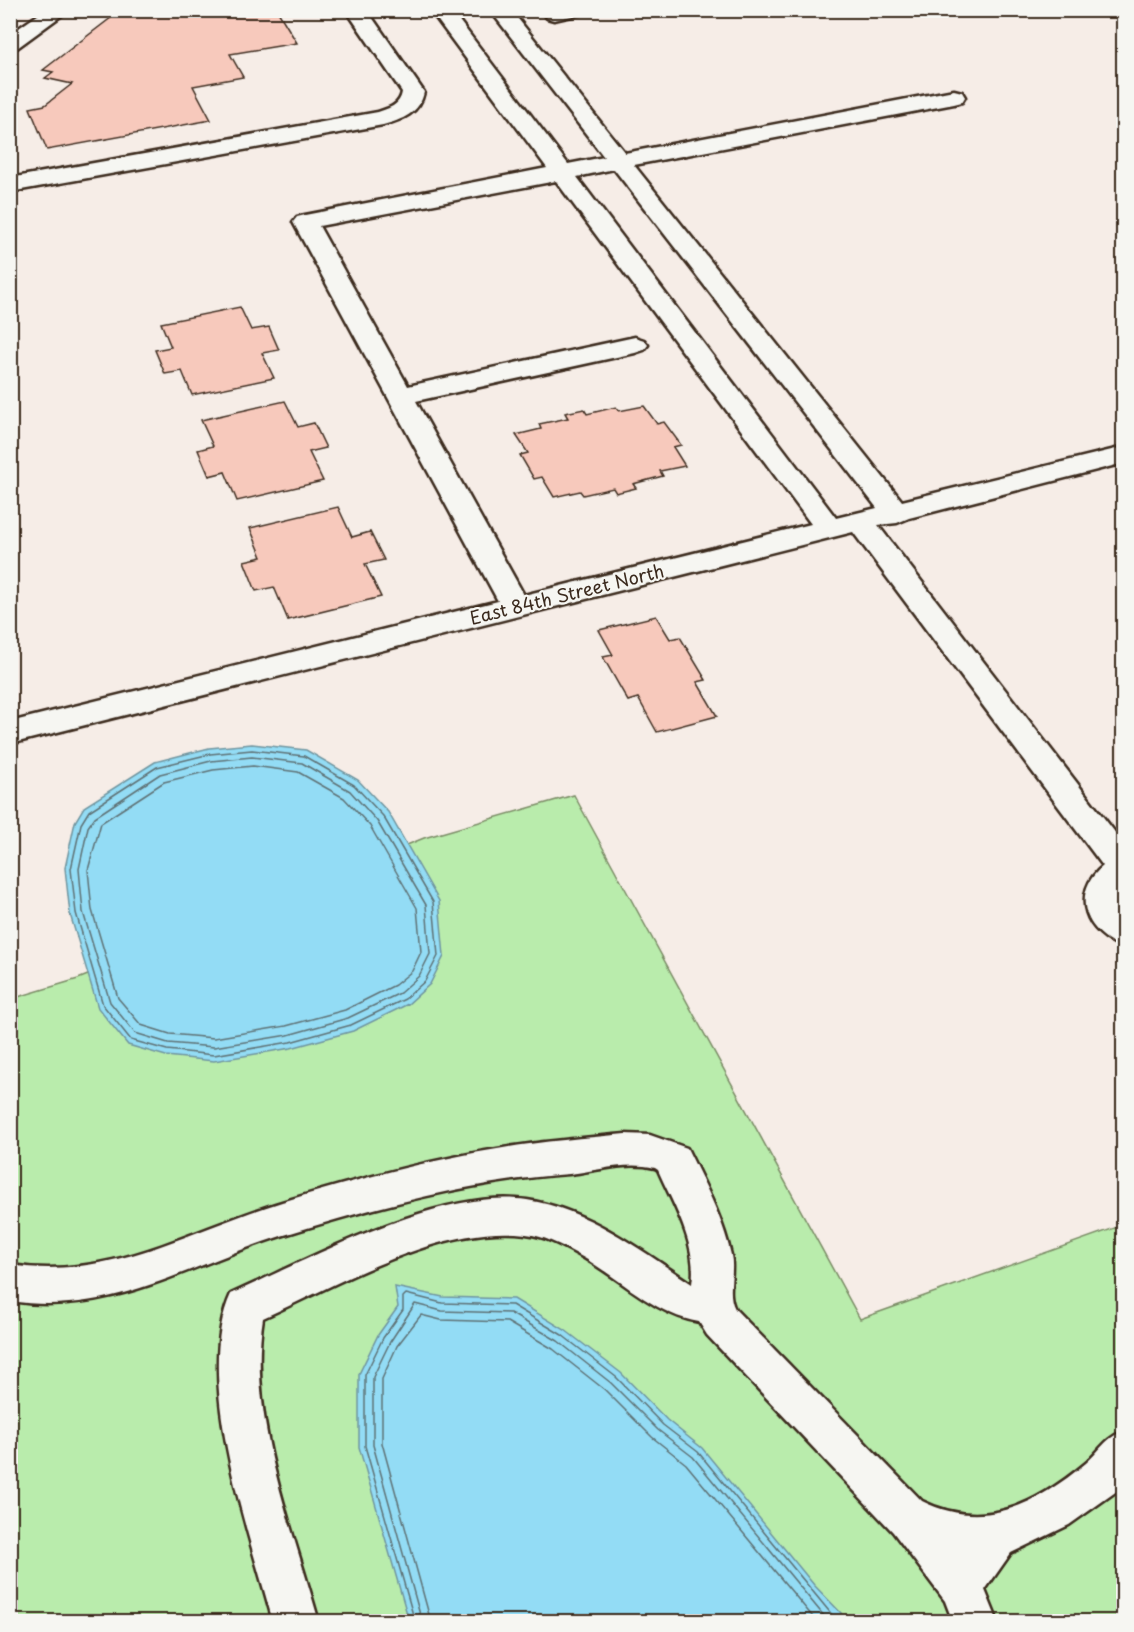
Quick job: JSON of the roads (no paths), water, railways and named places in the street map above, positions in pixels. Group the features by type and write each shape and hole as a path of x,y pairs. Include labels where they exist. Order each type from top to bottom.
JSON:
{"street":[{"path":"10,44 28,20 59,10"},
{"path":"10,185 383,118 398,113 408,105 413,92 356,10"},
{"path":"440,10 539,144 564,172 830,530"},
{"path":"500,10 897,514"},
{"path":"551,10 554,14 574,10"},
{"path":"516,607 305,222 954,97"},
{"path":"401,396 635,345"},
{"name":"East 84th Street North","path":"10,733 861,523 1124,455"},
{"path":"861,523 1124,870 1102,885 1099,896 1100,908 1107,921 1124,934"},
{"path":"10,1283 24,1287 59,1288 112,1281 277,1220 374,1193 503,1164 636,1150 661,1152 673,1159 714,1265 711,1306 721,1322 907,1516 968,1604"},
{"path":"296,1622 241,1419 237,1381 240,1329 245,1306 384,1245 444,1224 489,1216 527,1217 565,1228 603,1248 686,1302 711,1306"},
{"path":"907,1516 932,1530 996,1536 1048,1513 1106,1473 1124,1450"},
{"path":"968,1604 996,1536"}],"water":[{"path":"252,744 306,750 358,780 388,812 439,901 444,956 430,984 408,1004 353,1031 291,1048 214,1061 166,1056 128,1045 98,1008 70,914 65,868 75,822 84,807 155,762 209,748"},
{"path":"395,1287 443,1297 514,1299 565,1330 621,1373 667,1420 702,1448 814,1585 841,1613 844,1621 409,1621 359,1447 359,1374 378,1335 398,1307"}]}
